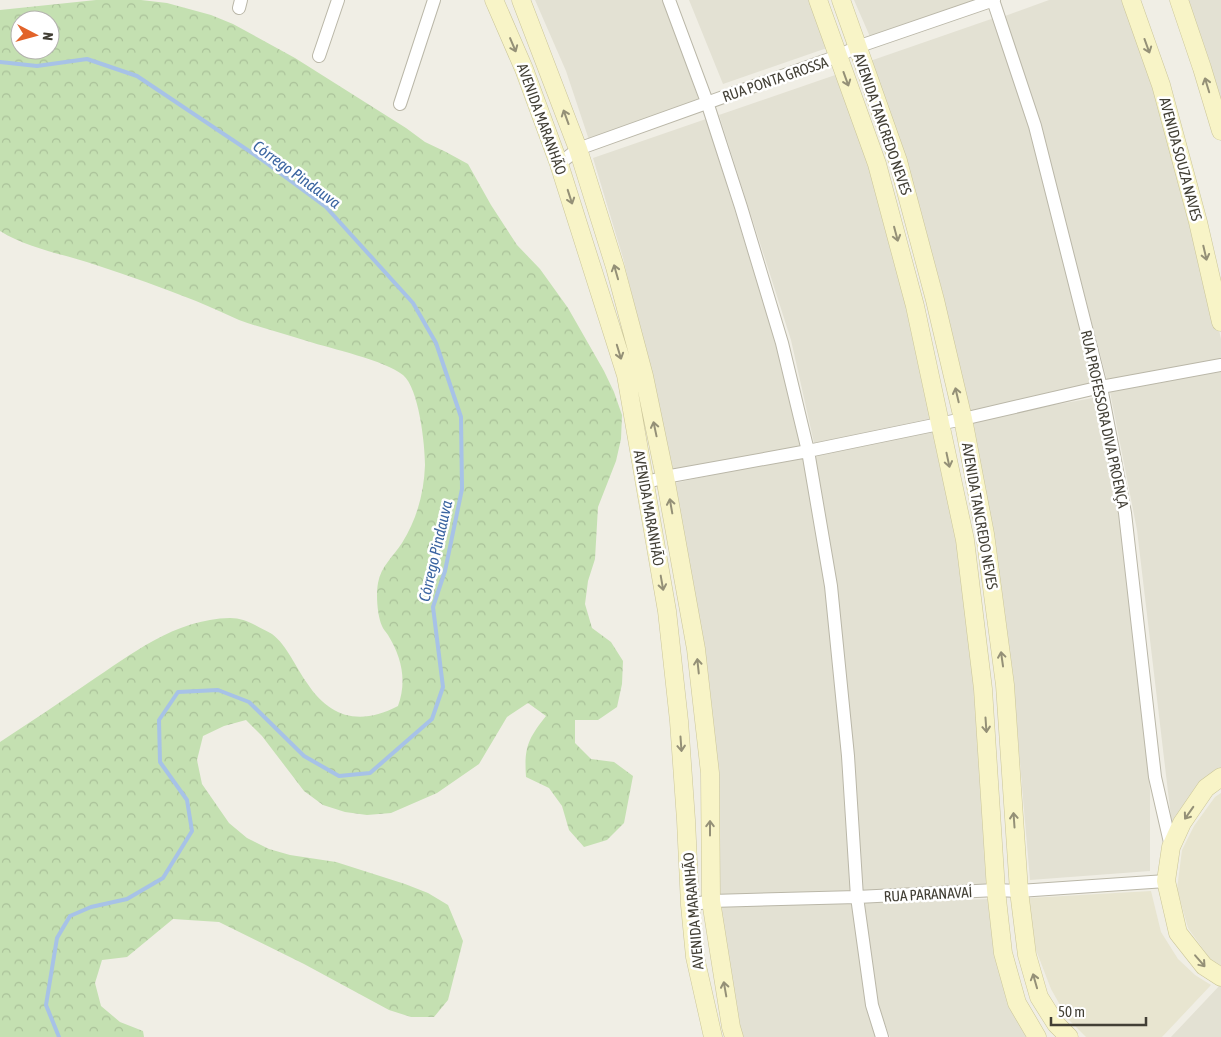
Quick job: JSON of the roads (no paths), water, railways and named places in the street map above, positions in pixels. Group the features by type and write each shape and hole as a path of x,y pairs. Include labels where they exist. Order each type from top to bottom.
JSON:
{"street":[{"path":"319,56 338,0"},
{"path":"400,104 434,0"},
{"name":"AVENIDA MARANHÃO","path":"494,0 524,69 559,164 626,375 667,611 679,721 695,957 713,1037"},
{"name":"AVENIDA MARANHÃO","path":"521,0 578,149 615,267 642,367 665,477 696,649 710,773 711,901 720,965 734,1037"},
{"path":"669,0 707,102 782,343 808,451 831,586 848,756 857,897 872,1004 882,1037"},
{"name":"AVENIDA TANCREDO NEVES","path":"818,0 877,164 916,306 964,540 984,689 996,890 1003,954 1017,1003 1037,1037"},
{"name":"AVENIDA TANCREDO NEVES","path":"841,0 898,161 935,300 963,419 985,534 1005,685 1019,891 1027,955 1039,997 1056,1024 1069,1037"},
{"name":"RUA PONTA GROSSA","path":"559,164 578,149 838,56 857,47 993,0"},
{"name":"RUA PROFESSORA DIVA PROENÇA","path":"993,0 1035,126 1101,387 1125,513 1155,777 1171,847"},
{"name":"AVENIDA SOUZA NAVES","path":"1131,0 1161,85 1198,222 1221,322"},
{"path":"1179,0 1221,131"},
{"path":"644,483 665,477 808,451 940,424 1101,387 1221,365"},
{"path":"1221,777 1206,788 1182,823 1171,847 1166,881 1178,933 1204,966 1221,977"},
{"name":"RUA PARANAVAÍ","path":"690,905 711,901 857,897 996,890 1019,891 1166,881"}],"waterway":[{"name":"Córrego Pindauva","path":"0,62 37,66 87,59 137,76 261,159 326,207 413,303 436,343 461,417 462,489 445,571 433,607 443,687 432,719 370,773 339,776 304,756 249,702 218,690 178,692 159,720 160,762 187,800 192,831 163,878 127,899 91,907 70,916 57,938 46,1005 59,1037"}]}
